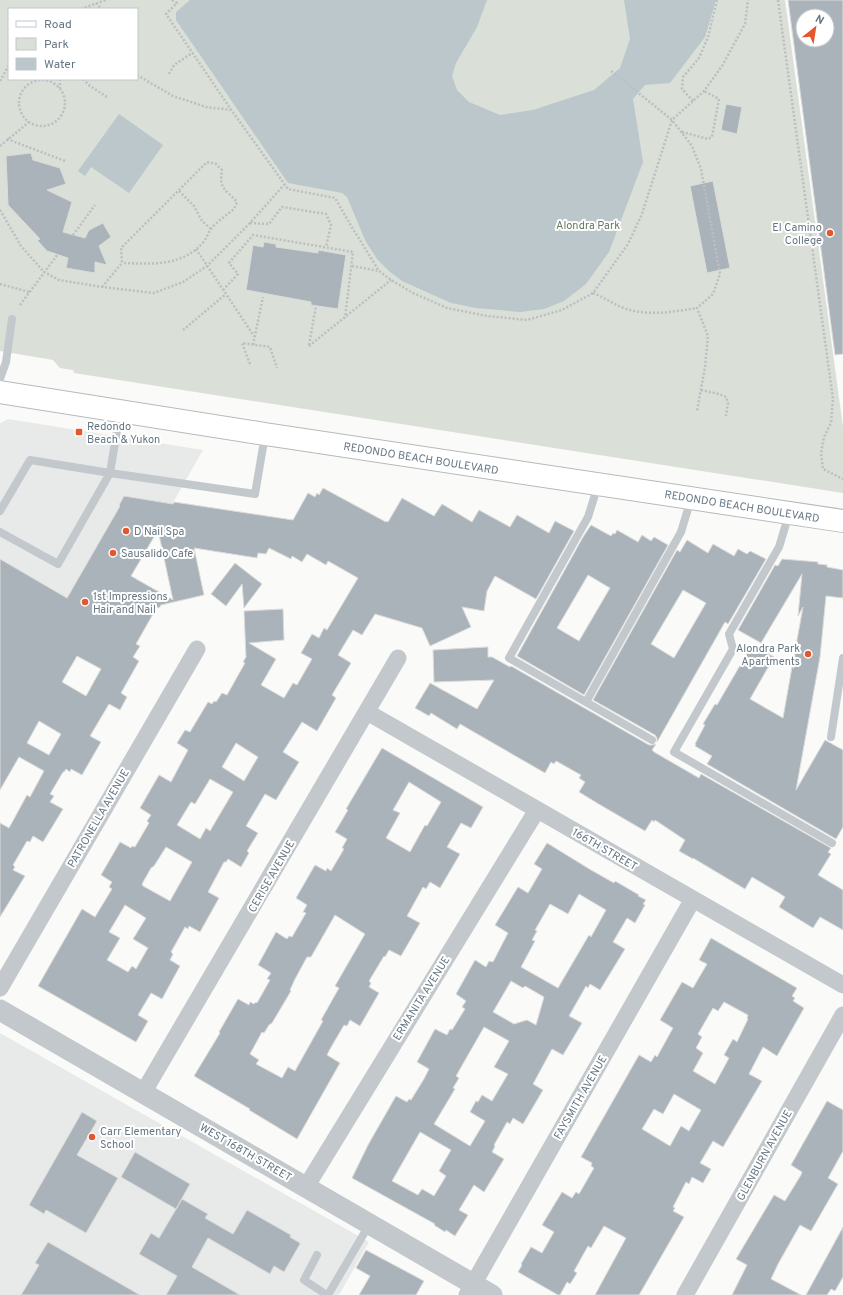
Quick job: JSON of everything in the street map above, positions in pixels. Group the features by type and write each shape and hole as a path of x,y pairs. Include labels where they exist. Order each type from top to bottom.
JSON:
{"main road":[{"name":"REDONDO BEACH BOULEVARD","path":"0,392 265,434 843,521"}],"street":[{"name":"PATRONELLA AVENUE","path":"0,988 197,649"},
{"name":"CERISE AVENUE","path":"143,1093 398,658"},
{"name":"166TH STREET","path":"367,712 843,985"},
{"name":"ERMANITA AVENUE","path":"306,1187 537,810"},
{"name":"FAYSMITH AVENUE","path":"470,1289 693,899"},
{"name":"WEST 168TH STREET","path":"0,1010 370,1224 470,1289 492,1295"},
{"name":"GLENBURN AVENUE","path":"685,1295 843,1015"}],"lane":[{"path":"0,379 6,362 12,319"},
{"path":"0,532 58,564 110,472 120,411"},
{"path":"0,511 30,460 255,494 265,434"},
{"path":"598,484 588,517 509,658 652,740"},
{"path":"586,702 681,532 691,498"},
{"path":"789,513 779,546 729,634 732,650 674,752 832,843"},
{"path":"831,737 843,658"},
{"path":"318,1255 304,1280 328,1295 370,1224"}],"path":[{"path":"84,8 106,0"},
{"path":"172,0 178,1"},
{"path":"693,101 682,89 684,77 699,58 708,37 717,0"},
{"path":"178,1 166,14 232,111 288,189 335,198 379,271 413,293 447,308 487,316 527,320 562,310 594,293 628,244 642,214 672,120 704,91 722,66 745,24 748,0"},
{"path":"778,0 833,399 831,423 824,437 821,453 823,469 843,479"},
{"path":"96,3 100,8"},
{"path":"169,74 174,65 192,53"},
{"path":"0,81 8,67"},
{"path":"594,293 622,307 642,313 661,314 697,308 713,294 720,274 702,169 692,146 672,120 611,71"},
{"path":"138,76 173,96 206,107 232,111"},
{"path":"46,80 54,83 60,88 64,95 65,102 64,110 56,121 43,127 35,126 23,117 19,110 18,102 24,87 31,82 46,80"},
{"path":"60,80 60,88"},
{"path":"85,80 90,86 107,97"},
{"path":"681,132 708,139 712,137 720,99 704,91"},
{"path":"0,146 29,122"},
{"path":"7,139 65,161"},
{"path":"102,287 122,263 121,248 207,162 216,164 222,170 220,181 224,190 230,193 237,202 234,209 211,229 205,240 196,249 186,257 172,262 159,264 122,263"},
{"path":"0,210 21,246 44,272 59,280 154,293 183,282 207,266 250,223 284,185"},
{"path":"179,191 194,206 202,221 211,229"},
{"path":"73,235 95,205"},
{"path":"250,223 269,224 282,207 326,214 331,225 326,247"},
{"path":"223,290 238,274 228,263 254,235 353,252 344,318"},
{"path":"196,249 254,336"},
{"path":"20,305 58,254"},
{"path":"352,266 379,271"},
{"path":"316,306 309,346 391,280"},
{"path":"0,284 30,292"},
{"path":"183,330 226,294"},
{"path":"253,345 263,297"},
{"path":"697,308 708,336 705,367 697,411"},
{"path":"250,364 242,343 270,347 277,368"},
{"path":"701,390 726,397 728,403 726,416"}],"shaded area":[{"path":"8,419 203,450 84,659 0,611 0,423"},
{"name":"Carr Elementary School","path":"0,1033 369,1242 339,1295 0,1295"}],"green space":[{"name":"Alondra Park","path":"0,0 785,0 843,427 843,493 74,373 73,370 60,368 53,360 0,351"}],"water":[{"path":"190,0 487,0 477,27 456,63 452,76 457,90 469,102 500,115 533,110 594,90 620,68 630,39 624,0 716,0 705,37 670,83 645,85 633,99 643,162 609,252 586,284 564,301 544,309 520,312 476,308 451,303 402,281 377,259 366,242 347,197 342,193 288,183 176,20 176,12"},
{"path":"119,114 163,145 129,193 91,167 85,176 78,171"}],"building":[{"name":"El Camino College","path":"788,0 843,0 843,354 835,355"},
{"path":"726,104 742,107 737,134 721,130"},
{"path":"31,153 33,160 60,168 66,184 47,190 72,202 63,232 85,238 89,230 103,223 111,237 99,246 107,265 95,262 95,273 66,268 68,258 47,251 37,240 40,239 8,205 6,156"},
{"path":"713,181 730,268 707,273 690,186"},
{"path":"264,242 276,244 276,247 318,253 318,250 346,255 338,309 311,305 311,302 246,290 253,245 263,247"},
{"path":"323,488 386,522 388,522 402,498 434,516 442,504 472,522 479,510 510,527 517,515 549,533 555,521 574,531 536,599 495,576 487,591 484,611 462,607 471,627 430,646 422,628 375,614 362,635 353,630 338,655 351,663 332,695 336,698 317,731 302,722 283,752 299,762 276,800 265,794 246,826 258,833 247,851 249,853 241,867 228,859 224,862 208,892 219,898 200,932 189,926 188,929 185,927 171,952 173,954 170,960 180,966 162,999 151,993 138,1015 148,1021 136,1042 38,986 82,909 95,917 112,889 109,887 112,882 101,875 120,842 131,848 132,846 135,847 149,823 147,821 151,815 140,808 159,775 171,782 188,750 177,743 185,730 190,732 208,702 212,704 214,701 216,702 222,693 227,695 245,663 243,662 246,657 244,611 283,609 284,640 249,643 276,659 261,685 284,698 293,683 297,685 312,659 301,653 312,634 319,638 324,628 327,630 358,578 328,561 326,565 307,554 302,562 292,556 291,559 269,548 266,554 258,553 257,558 194,548 204,595 161,605 159,608 157,607 136,644 140,646 133,657 139,661 121,693 127,697 120,710 109,704 90,736 101,742 82,775 71,769 70,772 66,769 50,794 54,796 50,802 63,809 43,842 33,836 30,842 27,841 13,865 15,867 13,870 25,876 0,917 0,823 9,828 27,795 30,797 44,771 19,757 0,790 0,559 67,598 120,506 119,505 124,496 293,520 308,493 315,497 317,493 319,495","holes":["158,530 173,600 131,576","77,656 101,669 86,696 62,682","39,721 61,734 49,755 27,743","236,743 258,757 244,781 222,767","210,779 233,792 210,831 206,828 200,839 177,825 191,802 195,804","166,847 192,862 170,901 143,886 142,884 151,868 154,866","125,905 146,918 133,939 148,948 136,969 132,966 128,972 107,960 120,938 109,932"]},
{"path":"591,525 611,536 613,533 615,534 617,530 638,542 642,535 651,541 654,537 668,545 584,695 517,656","holes":["588,575 610,588 579,641 557,628"]},
{"path":"687,540 708,553 713,544 734,556 738,549 747,554 750,551 766,559 728,624 725,622 657,742 655,735 593,700 677,550 680,552","holes":["683,590 706,603 674,658 651,644"]},
{"path":"782,559 818,562 818,564 827,565 827,567 843,570 843,598 826,596 820,657 796,790 825,740 843,750 843,827 836,839 707,764 712,756 695,746 705,725 703,724 715,704 717,705 752,645 774,657 750,699 783,718 792,667 794,668 795,651 803,607 798,616 802,574 761,643 738,630 775,565 778,566"},
{"path":"235,563 262,584 244,608 242,584 226,606 211,594"},
{"path":"488,647 488,657 492,657 510,667 511,666 649,745 656,744 652,750 654,752 699,778 701,774 831,848 828,852 831,854 818,875 843,890 843,930 820,917 813,928 779,907 785,897 752,877 745,889 679,851 685,840 655,820 654,822 652,820 645,831 597,803 579,792 585,782 579,778 581,775 556,761 554,764 551,762 545,773 460,724 457,729 431,713 429,716 415,708 430,683 477,709 494,680 434,682 433,650"},
{"path":"382,748 483,807 471,828 461,823 447,847 460,854 440,888 430,882 426,889 423,887 407,916 420,923 401,956 389,950 369,981 371,983 369,987 379,993 360,1026 350,1020 347,1026 344,1025 330,1049 327,1055 340,1063 297,1139 194,1076 220,1033 219,1032 238,999 249,1005 250,1002 254,1004 256,1002 257,1003 270,980 267,979 271,973 258,965 276,932 287,939 289,936 292,937 306,913 303,912 307,905 296,898 315,865 326,871 327,868 331,871 344,849 342,848 347,839 335,832 348,810 346,809","holes":["409,782 441,802 427,826 425,825 410,852 386,838 400,813 393,810","335,915 365,934 335,986 339,988 321,1020 323,1021 295,1071 288,1067 282,1078 256,1064 259,1060 250,1054 262,1032 264,1033 272,1023 291,991 290,990 295,979 307,957 311,957"]},
{"path":"547,843 614,883 615,881 639,895 638,896 646,900 643,904 645,905 635,923 627,918 613,942 625,949 600,990 590,984 588,988 586,986 569,1016 582,1023 563,1055 552,1049 533,1084 543,1090 523,1124 513,1118 510,1124 507,1122 494,1145 495,1146 492,1152 504,1159 484,1192 474,1185 459,1210 468,1215 455,1236 446,1230 445,1232 434,1225 435,1224 352,1178 368,1145 396,1096 407,1102 409,1099 411,1100 424,1079 429,1069 417,1062 435,1029 447,1035 450,1029 452,1030 465,1009 462,1007 466,1001 456,994 475,960 486,967 489,961 493,962 508,933 495,925 518,887 528,893 542,869 534,864","holes":["579,894 606,910 591,937 589,935 558,988 521,967 535,941 532,940 537,931 535,930 550,904 568,914","511,981 523,988 525,986 544,997 536,1025 527,1020 514,1024 493,1012","484,1027 509,1041 494,1067 508,1074 492,1101 482,1095 478,1102 476,1101 470,1112 485,1121 470,1146 434,1124 455,1089 453,1088 459,1078 456,1076","420,1132 451,1150 439,1171 446,1176 434,1196 422,1189 418,1195 392,1181"]},
{"path":"711,938 797,988 792,996 795,998 793,1001 804,1008 777,1056 763,1047 749,1074 762,1081 723,1147 713,1141 700,1163 711,1169 703,1183 692,1177 689,1184 686,1182 673,1207 675,1208 673,1211 684,1217 639,1295 595,1295 626,1238 604,1226 591,1248 588,1246 574,1271 577,1273 570,1284 567,1282 560,1295 558,1295 518,1272 522,1265 521,1264 531,1247 542,1253 554,1232 542,1225 562,1192 572,1198 576,1192 579,1194 594,1168 591,1166 592,1163 581,1157 639,1055 651,1062 655,1055 657,1057 673,1028 660,1020 682,982 693,988 707,964 699,960","holes":["724,1002 748,1015 748,1019 737,1042 733,1039 724,1055 729,1058 715,1084 693,1071 703,1053 696,1048 702,1037 698,1034 713,1008 718,1011","674,1094 701,1110 689,1131 681,1126 670,1146 642,1129 654,1109 663,1114"]},
{"path":"827,1101 843,1110 843,1151 828,1178 838,1184 811,1231 800,1225 771,1279 801,1295 732,1295 747,1265 736,1259 774,1195 785,1201 801,1175 802,1172 791,1165"},
{"path":"82,1112 97,1121 77,1155 118,1178 86,1233 46,1210 44,1214 29,1205"},
{"path":"135,1152 190,1184 176,1209 121,1177"},
{"path":"182,1199 208,1214 205,1218 233,1234 247,1210 291,1235 290,1237 300,1244 284,1272 274,1266 270,1274 208,1238 192,1267 240,1295 166,1295 177,1276 139,1254 151,1233 159,1238"},
{"path":"843,1227 843,1277 835,1291 831,1289 827,1295 806,1295"},
{"path":"48,1242 140,1295 21,1295 39,1265 35,1263"},
{"path":"366,1250 424,1281 416,1295 359,1295 370,1276 356,1268"}],"place":[{"name":"El Camino College","path":"830,233"},
{"name":"Redondo Beach & Yukon","path":"79,432"},
{"name":"D Nail Spa","path":"126,531"},
{"name":"Sausalido Cafe","path":"113,553"},
{"name":"1st Impressions Hair and Nail","path":"85,602"},
{"name":"Alondra Park Apartments","path":"808,654"},
{"name":"Carr Elementary School","path":"92,1137"}]}
